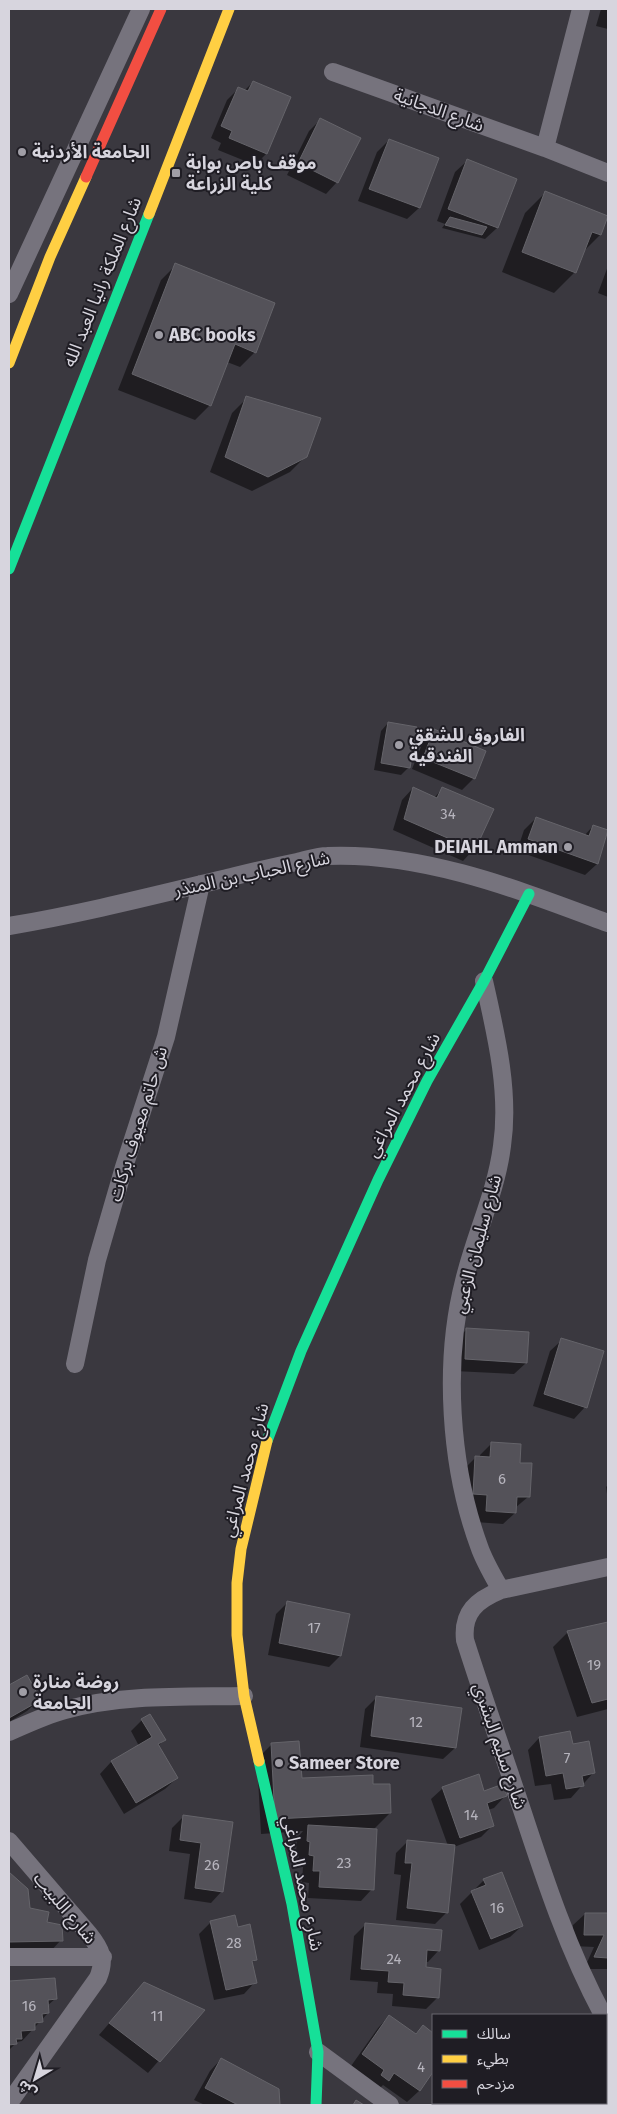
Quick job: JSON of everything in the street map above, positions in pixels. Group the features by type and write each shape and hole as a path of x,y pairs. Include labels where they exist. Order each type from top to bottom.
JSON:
{"street":[{"path":"9,294 141,9"},
{"path":"9,363 50,257 161,9"},
{"name":"شارع الملكة رانيا العبد الله","path":"9,569 229,9"},
{"path":"545,148 581,9"},
{"name":"شارع الدجانية","path":"333,72 545,148 608,173"},
{"name":"شارع الحباب بن المنذر","path":"9,926 47,920 324,856 393,859 452,871 529,894 608,923"},
{"name":"ش حاتم معيوف بركات","path":"75,1364 97,1260 166,1037 201,884"},
{"name":"شارع محمد المراغي","path":"316,2105 318,2052 292,1904 244,1696 238,1635 238,1583 241,1549 268,1438 301,1351 378,1180 427,1081 484,981 529,894"},
{"name":"شارع سليمان الزعبي","path":"484,981 496,1034 502,1085 502,1145 490,1199 458,1305 453,1366 452,1414 464,1500 479,1547 501,1590"},
{"name":"شارع سليم البشري","path":"602,2014 587,1986 543,1874 465,1640 466,1620 470,1610 481,1600 501,1590 608,1567"},
{"path":"9,1732 64,1710 93,1704 158,1698 244,1696"},
{"name":"شارع اللبيب","path":"9,1842 99,1946 103,1957 98,1978 9,2103"},
{"path":"9,1957 103,1957"},
{"path":"318,2052 390,2105"}],"building":[{"path":"253,81 291,97 267,154 229,138 232,131 221,126 238,87 248,91"},
{"path":"320,118 361,138 338,183 298,163"},
{"path":"389,139 439,158 420,208 369,189"},
{"path":"467,159 517,179 498,228 448,209"},
{"path":"545,191 608,216 601,235 592,232 576,273 522,252"},
{"path":"450,217 487,227 482,235 445,225"},
{"path":"175,263 275,303 256,353 235,344 211,406 132,374"},
{"path":"246,396 321,418 307,457 268,477 225,457"},
{"name":"الفاروق للشقق الفندقية","path":"388,722 417,727 410,768 381,763"},
{"path":"434,729 486,751 475,779 423,758"},
{"path":"413,787 437,798 442,787 494,809 475,850 404,819"},
{"path":"536,817 589,836 593,825 608,830 598,864 528,839"},
{"path":"466,1328 529,1332 527,1363 465,1359"},
{"path":"561,1338 604,1351 587,1408 544,1394"},
{"path":"491,1442 521,1444 520,1463 532,1463 530,1497 517,1497 516,1513 486,1511 487,1495 473,1494 475,1456 490,1457"},
{"path":"287,1601 350,1614 341,1656 279,1643"},
{"path":"608,1622 608,1699 592,1703 567,1631"},
{"name":"روضة منارة الجامعة","path":"27,1675 41,1700 9,1718 9,1685"},
{"path":"376,1696 462,1708 456,1748 371,1736"},
{"path":"150,1714 166,1740 158,1744 178,1778 136,1803 111,1761 152,1737 141,1719"},
{"path":"570,1731 573,1744 589,1741 595,1773 582,1776 584,1786 566,1789 563,1773 546,1776 539,1737"},
{"path":"299,1741 302,1778 373,1775 373,1784 390,1784 391,1813 275,1819 271,1743"},
{"path":"479,1774 484,1791 503,1784 507,1796 487,1803 494,1826 460,1838 442,1787"},
{"path":"183,1815 233,1822 223,1892 195,1888 201,1843 180,1840"},
{"path":"308,1825 377,1829 374,1890 319,1887 320,1871 313,1871 314,1856 309,1855 310,1842 307,1841"},
{"path":"407,1840 455,1845 448,1913 407,1908 412,1863 405,1863"},
{"path":"9,1872 28,1889 30,1908 49,1912 47,1922 62,1925 63,1941 9,1942"},
{"path":"502,1872 523,1926 491,1939 471,1891 486,1885 483,1879"},
{"path":"585,1913 608,1913 608,1958 594,1957 604,1935 584,1935"},
{"path":"235,1915 238,1927 250,1924 257,1960 252,1961 257,1983 226,1990 210,1921"},
{"path":"365,1923 442,1930 440,1951 427,1950 426,1967 441,1969 439,1998 403,1995 404,1983 388,1982 389,1971 361,1969"},
{"path":"55,1978 57,1999 48,2000 49,2013 42,2014 43,2022 35,2023 35,2030 21,2031 22,2039 16,2039 17,2044 9,2045 9,1981"},
{"path":"144,1982 205,2010 160,2062 109,2023"},
{"path":"389,2015 416,2034 423,2025 432,2032 432,2073 420,2091 394,2073 389,2081 381,2075 384,2070 362,2054"},
{"path":"221,2058 279,2089 280,2105 238,2105 205,2088"},
{"path":"608,2092 608,2105 595,2105 607,2104"},
{"path":"356,2100 364,2105 353,2105"},
{"path":"506,2104 508,2105 466,2105"}],"traffic: fast":[{"path":"9,569 149,214"},
{"path":"267,1441 301,1351 378,1180 427,1081 484,981 529,894"},
{"path":"259,1761 292,1904 318,2052 316,2105"}],"traffic: slow":[{"path":"149,214 229,9"},
{"path":"9,363 50,257 86,177"},
{"path":"259,1761 244,1696 237,1635 237,1583 241,1549 267,1441"}],"traffic: jam":[{"path":"86,177 161,9"}],"place":[{"name":"الجامعة الأردنية","path":"22,152"},
{"name":"موقف باص بوابة كلية الزراعة","path":"176,173"},
{"name":"ABC books","path":"159,335"},
{"name":"الفاروق للشقق الفندقية","path":"399,745"},
{"name":"DEIAHL Amman","path":"568,847"},
{"name":"روضة منارة الجامعة","path":"23,1692"},
{"name":"Sameer Store","path":"279,1763"}]}
